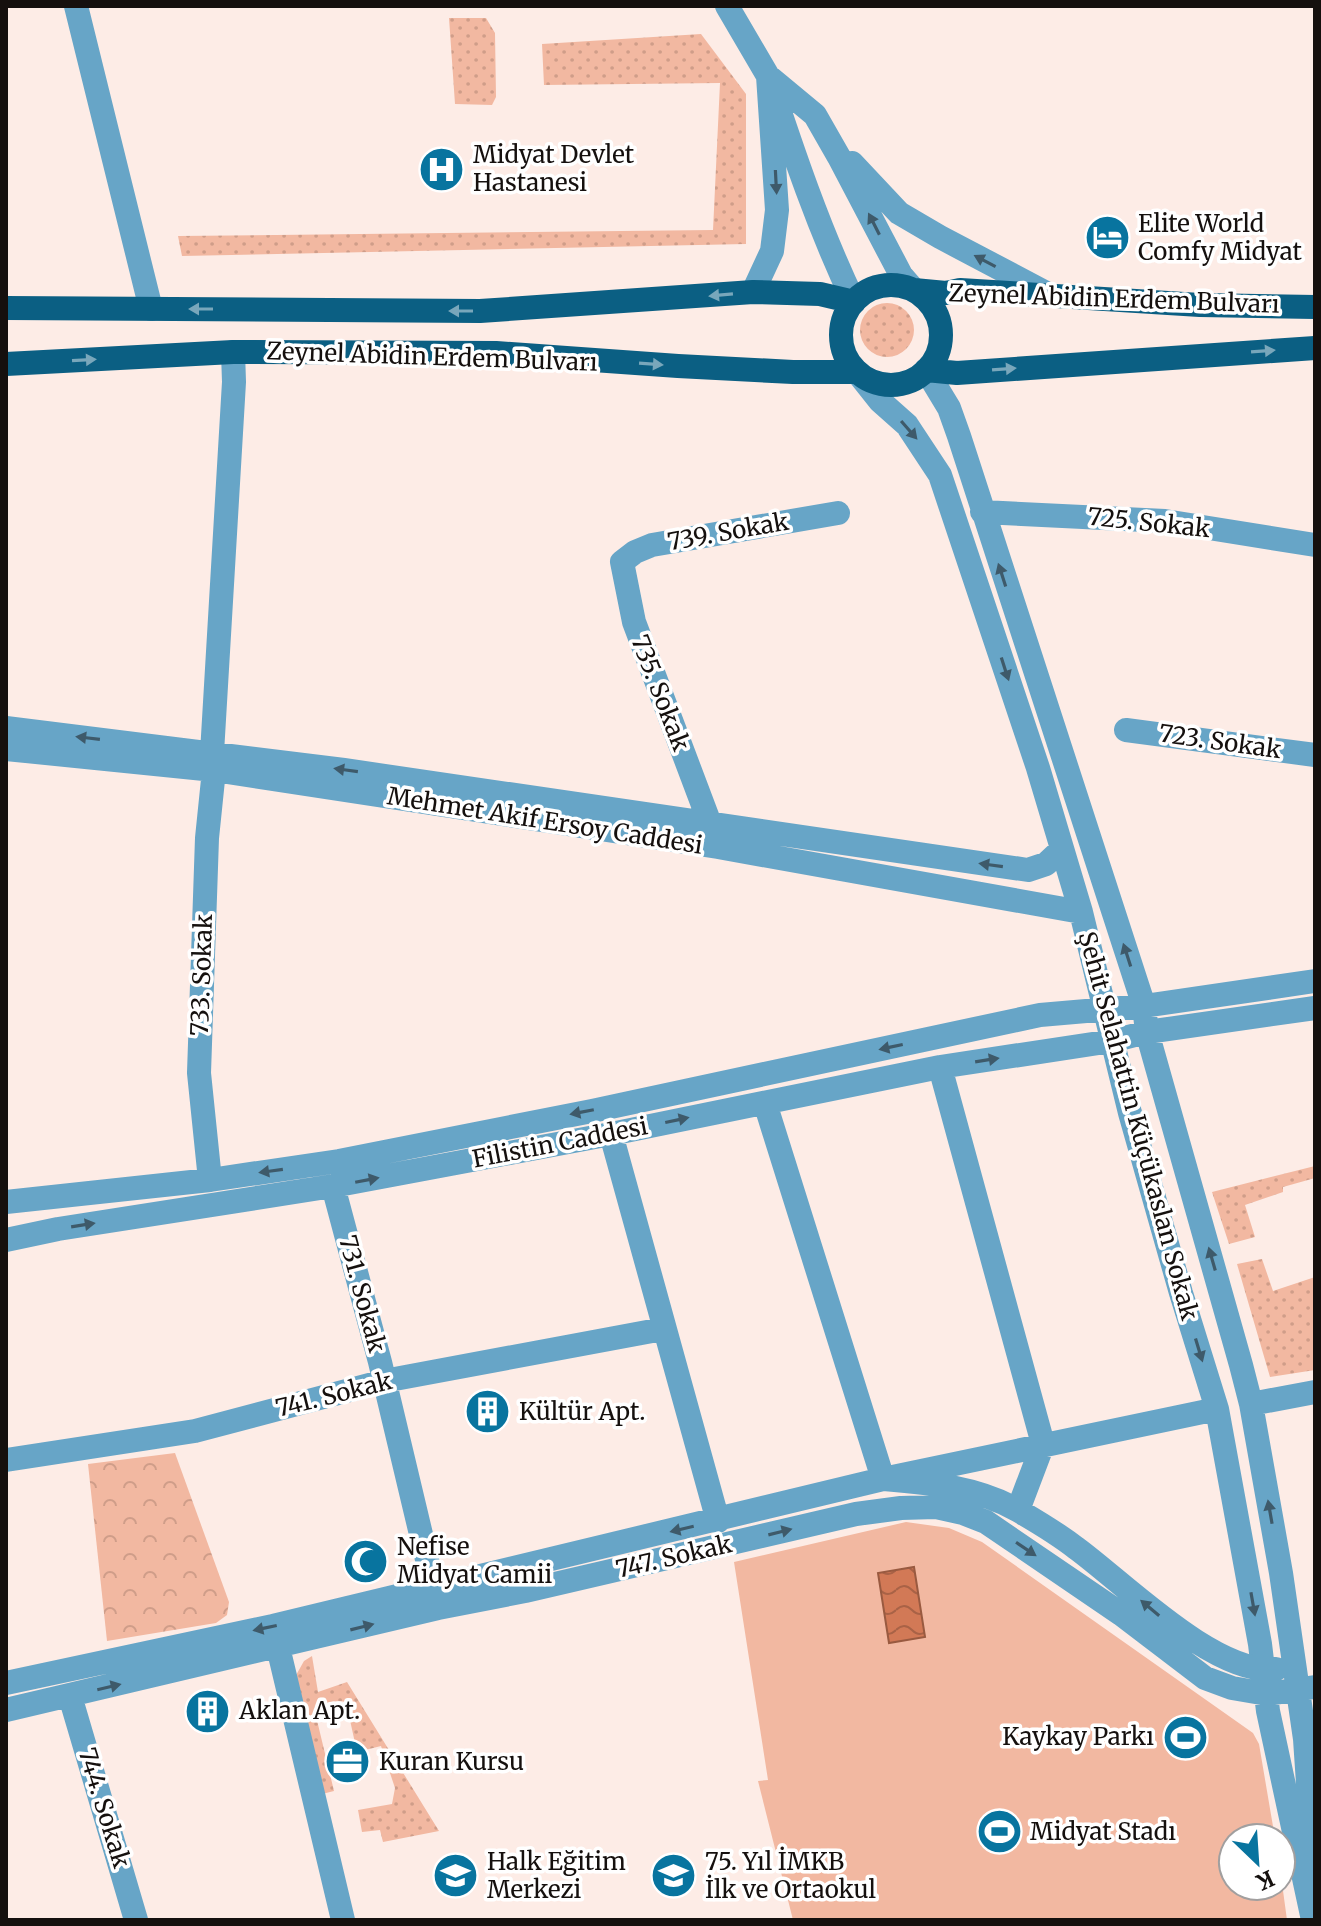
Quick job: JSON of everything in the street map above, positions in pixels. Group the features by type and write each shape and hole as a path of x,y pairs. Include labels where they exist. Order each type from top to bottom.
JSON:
{"main road":[{"path":"902,286 914,290 927,299 941,327 935,357 926,370 900,384 870,380 857,372 842,345 846,314 854,302 876,287 902,286"},
{"name":"Zeynel Abidin Erdem Bulvarı","path":"914,290 946,293 960,290 1200,305 1315,307"},
{"name":"Zeynel Abidin Erdem Bulvarı","path":"6,308 480,311 753,292 820,294 854,302"},
{"name":"Zeynel Abidin Erdem Bulvarı","path":"926,370 957,373 1315,348"},
{"name":"Zeynel Abidin Erdem Bulvarı","path":"6,364 233,352 496,353 678,366 857,372"}],"street":[{"path":"76,6 151,309"},
{"path":"727,6 768,76 789,140 854,302"},
{"path":"768,76 815,115 901,275 914,290"},
{"path":"753,292 772,251 777,210 768,76"},
{"path":"828,137 899,213 1054,297"},
{"name":"733. Sokak","path":"210,1180 199,1073 207,838 234,382 233,352"},
{"name":"Şehit Selahattin Küçükaslan Sokak","path":"926,370 949,408 1144,1006 1147,1032 1251,1404 1302,1681 1315,1895"},
{"name":"Şehit Selahattin Küçükaslan Sokak","path":"857,372 880,401 907,425 940,475 1038,768 1081,912 1112,1041 1181,1293 1217,1409 1265,1682 1313,1920"},
{"name":"725. Sokak","path":"982,512 1165,521 1315,545"},
{"name":"739. Sokak","path":"622,562 652,545 838,513"},
{"name":"735. Sokak","path":"622,562 634,622 709,821"},
{"path":"6,728 213,761 709,821 1028,870 1046,864 1062,849"},
{"name":"723. Sokak","path":"1126,730 1315,755"},
{"name":"Mehmet Akif Ersoy Caddesi","path":"6,749 213,761 1081,912"},
{"path":"1106,1010 1315,981"},
{"path":"1112,1041 1147,1032 1315,1008"},
{"name":"Filistin Caddesi","path":"6,1202 210,1180 339,1161 592,1111 1040,1015 1106,1010"},
{"name":"Filistin Caddesi","path":"6,1240 333,1186 611,1134 940,1067 1112,1041"},
{"path":"940,1067 1043,1444 1018,1510"},
{"path":"765,1103 883,1479"},
{"path":"611,1134 718,1521"},
{"name":"731. Sokak","path":"333,1186 434,1589"},
{"name":"741. Sokak","path":"6,1460 195,1431 384,1381 663,1329"},
{"path":"1251,1404 1315,1392"},
{"path":"6,1683 434,1589 883,1479 1217,1409"},
{"path":"883,1479 960,1488 1018,1510 1076,1548 1164,1620 1265,1682"},
{"name":"747. Sokak","path":"6,1710 856,1514 936,1507 986,1522 1121,1614 1205,1678 1232,1688 1265,1682 1302,1681"},
{"path":"278,1647 343,1920"},
{"name":"744. Sokak","path":"70,1696 136,1920"}],"green space":[{"path":"449,18 486,18 495,33 496,97 492,105 455,104"},
{"path":"701,34 746,94 746,244 182,256 178,236 713,230 720,83 544,85 542,44"},
{"path":"887,303 906,311 914,330 906,349 887,357 868,349 860,330 868,311"},
{"path":"1315,1166 1315,1178 1283,1187 1283,1192 1245,1205 1255,1237 1229,1244 1212,1192"},
{"path":"1262,1259 1273,1291 1315,1277 1315,1370 1270,1377 1237,1264"},
{"path":"175,1453 229,1602 227,1615 216,1623 107,1641 88,1464"},
{"path":"906,1522 949,1528 982,1542 1253,1733 1259,1744 1272,1822 1217,1822 1217,1902 1285,1902 1287,1920 793,1920 758,1781 768,1780 734,1562"},
{"path":"312,1656 318,1692 347,1682 439,1831 383,1842 380,1830 362,1832 358,1810 392,1804 395,1788 381,1746 357,1752 346,1702 330,1702 315,1712 334,1791 322,1794 295,1677 304,1661"}],"water":[{"path":"914,1567 925,1637 889,1643 878,1573"}],"place":[{"name":"Midyat Devlet Hastanesi","path":"442,169"},
{"name":"Elite World Comfy Midyat","path":"1107,238"},
{"name":"Kültür Apt.","path":"488,1412"},
{"name":"Nefise Midyat Camii","path":"366,1561"},
{"name":"Aklan Apt.","path":"208,1711"},
{"name":"Kaykay Parkı","path":"1185,1737"},
{"name":"Kuran Kursu","path":"348,1762"},
{"name":"Midyat Stadı","path":"999,1832"},
{"name":"Halk Eğitim Merkezi","path":"456,1876"},
{"name":"75. Yıl İMKB İlk ve Ortaokul","path":"674,1876"}]}
